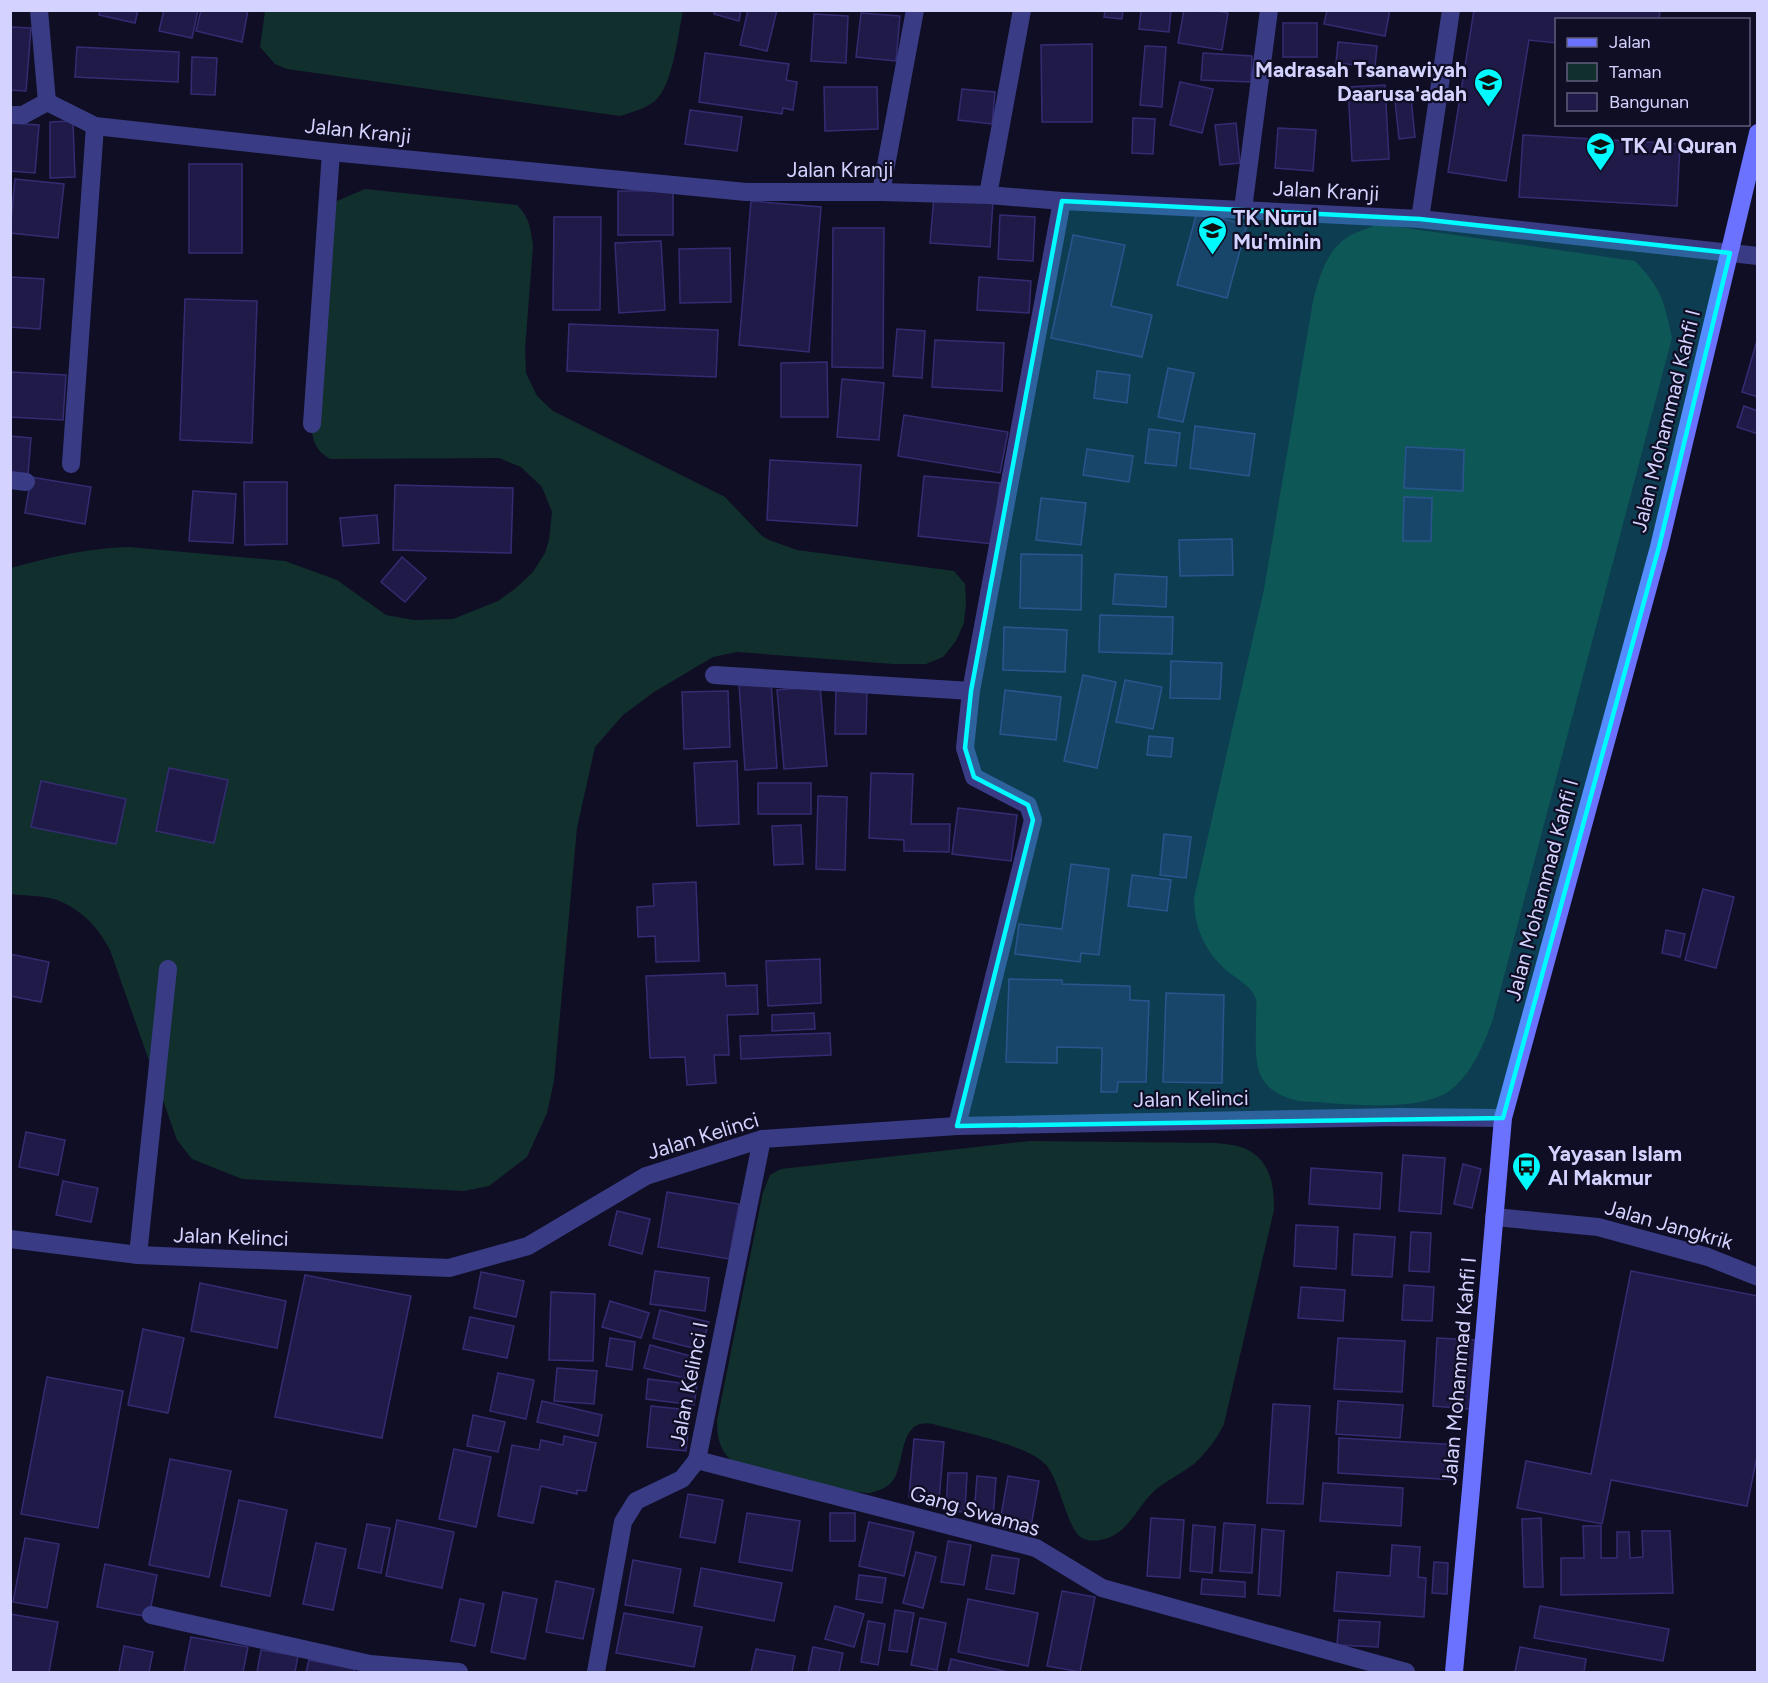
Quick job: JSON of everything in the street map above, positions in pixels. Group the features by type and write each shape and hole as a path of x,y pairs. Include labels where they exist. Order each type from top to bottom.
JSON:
{"main road":[{"name":"Jalan Mohammad Kahfi I","path":"1454,1672 1503,1118 1659,547 1758,134"}],"street":[{"path":"10,115 23,116 47,102 39,10"},
{"path":"881,192 915,10"},
{"path":"988,195 1022,10"},
{"path":"1243,209 1269,10"},
{"path":"1420,219 1451,10"},
{"name":"Jalan Kranji","path":"47,102 95,126 331,152 746,192 988,195 1062,201 1420,219 1758,256"},
{"path":"71,464 95,126"},
{"path":"312,424 331,152"},
{"path":"957,1126 1033,820 1028,805 974,777 965,748 971,691 1062,201"},
{"path":"714,675 971,691"},
{"path":"138,1256 168,969"},
{"name":"Jalan Kelinci","path":"10,1239 138,1256 449,1268 528,1246 646,1176 762,1139 957,1126 1398,1117 1503,1118"},
{"name":"Jalan Kelinci I","path":"596,1672 623,1522 636,1501 682,1479 697,1460 762,1139"},
{"name":"Jalan Jangkrik","path":"1494,1217 1598,1227 1708,1257 1758,1277"},
{"name":"Gang Swamas","path":"697,1460 1036,1548 1102,1588 1406,1672"},
{"path":"151,1615 370,1668 459,1672"}],"highlighted area":[{"path":"1062,201 1420,219 1730,253 1659,547 1503,1118 957,1126 1033,820 1028,805 974,777 965,748 971,691"}],"green space":[{"path":"265,10 683,11 674,59 661,93 647,106 620,116 287,69 275,64 260,47"},
{"path":"365,189 517,205 521,209 529,223 533,245 525,350 526,373 537,396 553,411 725,497 761,535 769,540 797,550 954,571 965,584 964,623 956,641 943,657 926,664 893,664 737,652 713,657 654,692 623,715 595,747 577,828 554,1081 547,1113 527,1157 489,1186 464,1191 242,1179 192,1159 177,1140 110,950 100,934 82,914 66,904 52,898 11,894 11,568 69,554 129,547 285,561 337,580 386,615 414,620 453,619 498,601 533,572 545,553 552,512 542,487 521,467 499,458 330,459 314,442 312,433 332,211 337,201"},
{"path":"1378,224 1635,261 1661,296 1672,338 1489,1031 1472,1066 1453,1088 1422,1102 1401,1105 1299,1101 1283,1096 1264,1081 1257,1060 1256,1000 1248,987 1219,964 1207,947 1196,919 1194,898 1264,589 1315,292 1325,264 1336,247 1351,235"},
{"path":"1030,1141 1216,1143 1244,1148 1260,1159 1265,1166 1272,1183 1274,1210 1224,1424 1203,1455 1194,1464 1153,1492 1118,1533 1093,1541 1077,1534 1052,1473 1038,1458 1011,1446 933,1424 921,1424 913,1428 904,1445 896,1476 884,1488 870,1493 820,1486 775,1476 730,1459 723,1451 719,1441 717,1421 763,1192 770,1175 781,1169"}],"building":[{"path":"100,10 138,10 135,23 99,15"},
{"path":"164,10 198,10 192,38 159,31"},
{"path":"201,10 248,10 242,42 196,31"},
{"path":"715,10 741,10 739,21 714,14"},
{"path":"748,10 777,10 767,51 740,45"},
{"path":"1105,10 1123,10 1122,19 1104,17"},
{"path":"1141,10 1171,10 1169,32 1139,29"},
{"path":"1184,10 1212,10 1228,13 1222,50 1178,43"},
{"path":"1327,10 1390,10 1385,36 1324,24"},
{"name":"Madrasah Tsanawiyah Daarusa'adah","path":"1474,10 1660,10 1659,18 1555,18 1555,43 1529,40 1506,181 1448,172"},
{"path":"861,13 900,16 896,61 856,57"},
{"path":"814,14 848,16 846,63 811,61"},
{"path":"1283,23 1317,23 1317,57 1283,57"},
{"path":"10,27 31,28 26,91 10,90"},
{"path":"1338,42 1377,46 1375,67 1336,63"},
{"path":"1092,44 1092,122 1042,122 1041,45"},
{"path":"1145,46 1166,47 1162,107 1140,105"},
{"path":"77,47 179,52 178,82 75,77"},
{"path":"705,53 789,64 786,80 797,82 793,110 783,108 782,114 699,102"},
{"path":"1203,53 1252,56 1251,82 1201,80"},
{"path":"192,57 217,58 215,95 191,94"},
{"path":"1180,82 1213,89 1202,133 1170,125"},
{"path":"1385,85 1389,159 1352,161 1348,87"},
{"path":"824,87 877,87 878,129 825,131"},
{"path":"962,89 995,92 992,124 958,120"},
{"path":"1410,89 1415,137 1399,139 1394,91"},
{"path":"690,110 742,117 737,151 685,144"},
{"path":"1133,118 1155,119 1153,154 1132,153"},
{"path":"73,121 75,177 50,178 50,122"},
{"path":"10,123 39,125 35,173 10,171"},
{"path":"1236,123 1240,163 1220,165 1215,125"},
{"path":"1278,128 1316,130 1313,171 1275,168"},
{"name":"TK Al Quran","path":"1523,135 1680,144 1677,206 1519,197"},
{"path":"189,164 242,164 242,253 189,253"},
{"path":"15,179 64,184 58,238 10,233"},
{"path":"618,191 673,191 673,235 618,235"},
{"path":"934,197 993,201 990,247 930,243"},
{"path":"751,201 821,207 809,352 739,345"},
{"name":"TK Nurul Mu'minin","path":"1197,212 1247,225 1227,298 1177,285"},
{"path":"1000,215 1035,217 1033,261 998,259"},
{"path":"554,217 601,217 600,310 553,310"},
{"path":"833,228 884,228 883,368 832,367"},
{"path":"1073,235 1125,245 1111,306 1152,315 1142,357 1051,338"},
{"path":"661,241 665,310 619,313 615,243"},
{"path":"730,248 731,302 680,303 679,249"},
{"path":"10,277 44,279 40,329 10,327"},
{"path":"979,277 1031,281 1029,313 977,310"},
{"path":"185,299 257,301 252,443 180,440"},
{"path":"569,324 718,330 716,377 567,371"},
{"path":"897,329 925,331 922,378 893,376"},
{"path":"1758,337 1758,397 1742,392"},
{"path":"935,340 1004,343 1002,391 932,387"},
{"path":"827,362 828,417 781,417 781,363"},
{"path":"1168,368 1194,373 1183,422 1158,417"},
{"path":"1097,371 1130,375 1127,403 1094,398"},
{"path":"10,372 66,375 63,420 10,417"},
{"path":"842,379 884,383 879,440 837,437"},
{"path":"1744,406 1758,411 1758,434 1737,427"},
{"path":"904,415 1008,432 1000,473 898,456"},
{"path":"1195,426 1255,434 1249,476 1190,468"},
{"path":"1149,429 1180,433 1176,466 1145,463"},
{"path":"10,436 31,438 28,474 10,472"},
{"path":"1406,447 1464,450 1463,491 1404,488"},
{"path":"1087,449 1133,456 1129,482 1083,475"},
{"path":"770,460 861,465 857,526 767,520"},
{"path":"924,476 1000,483 993,544 918,536"},
{"path":"31,477 91,487 85,524 25,513"},
{"path":"244,482 287,482 287,544 245,545"},
{"path":"395,485 513,488 511,553 393,550"},
{"path":"193,491 236,494 233,543 189,541"},
{"path":"1404,497 1432,498 1431,541 1403,541"},
{"path":"1041,498 1086,503 1081,545 1036,540"},
{"path":"377,515 379,543 343,546 340,518"},
{"path":"1232,539 1233,575 1180,576 1179,540"},
{"path":"1021,554 1082,555 1081,610 1020,608"},
{"path":"402,557 426,578 405,602 381,582"},
{"path":"1115,574 1167,577 1166,607 1113,604"},
{"path":"1100,615 1173,617 1172,654 1099,652"},
{"path":"1004,627 1067,630 1065,672 1003,670"},
{"path":"1171,661 1222,663 1220,699 1170,698"},
{"path":"1083,675 1116,682 1097,768 1064,761"},
{"path":"1125,680 1162,687 1153,729 1116,722"},
{"path":"771,682 777,768 745,770 739,684"},
{"path":"820,686 827,766 784,769 777,690"},
{"path":"836,687 867,689 866,734 835,734"},
{"path":"1005,690 1061,697 1056,740 1000,734"},
{"path":"728,691 730,747 684,749 682,692"},
{"path":"1149,736 1173,738 1171,757 1147,755"},
{"path":"737,761 739,824 697,826 694,763"},
{"path":"169,768 228,780 214,843 156,831"},
{"path":"871,773 913,774 911,824 950,824 949,852 904,851 904,840 869,838"},
{"path":"41,781 126,799 116,844 31,827"},
{"path":"758,783 811,783 811,814 758,814"},
{"path":"818,796 847,797 845,870 816,869"},
{"path":"958,808 1017,815 1011,861 952,854"},
{"path":"801,825 803,864 774,865 772,826"},
{"path":"1164,834 1191,837 1186,878 1160,875"},
{"path":"1071,864 1109,869 1099,955 1081,953 1080,962 1015,954 1019,924 1062,929"},
{"path":"1132,875 1171,880 1167,911 1128,906"},
{"path":"696,882 699,961 656,962 655,936 638,937 637,907 654,906 653,884"},
{"path":"1703,889 1734,897 1716,968 1685,960"},
{"path":"1666,930 1685,934 1680,957 1662,953"},
{"path":"10,954 49,962 41,1002 10,996"},
{"path":"820,959 821,1003 768,1006 766,961"},
{"path":"725,973 726,986 757,985 758,1014 727,1015 729,1055 714,1055 716,1083 687,1085 685,1057 650,1058 646,976"},
{"path":"1009,979 1062,980 1062,984 1130,986 1130,1000 1149,1001 1146,1082 1118,1082 1117,1092 1101,1092 1102,1048 1057,1047 1057,1063 1006,1062"},
{"path":"1166,993 1224,995 1222,1083 1163,1082"},
{"path":"814,1013 815,1029 772,1031 772,1015"},
{"path":"830,1033 831,1055 741,1059 740,1036"},
{"path":"26,1132 65,1140 58,1175 19,1167"},
{"path":"1403,1155 1445,1158 1441,1214 1399,1211"},
{"path":"1463,1164 1481,1169 1472,1208 1454,1204"},
{"path":"1311,1168 1382,1173 1380,1209 1309,1204"},
{"path":"63,1181 98,1188 91,1222 56,1215"},
{"path":"667,1192 739,1204 729,1259 658,1247"},
{"path":"617,1211 650,1219 642,1254 609,1245"},
{"path":"1296,1225 1338,1227 1336,1269 1294,1266"},
{"path":"1411,1232 1431,1233 1429,1272 1409,1271"},
{"path":"1354,1234 1395,1237 1392,1277 1352,1275"},
{"path":"655,1271 709,1278 705,1311 650,1304"},
{"path":"1631,1271 1758,1296 1758,1451 1747,1506 1611,1480 1602,1524 1517,1508 1526,1461 1591,1474"},
{"path":"481,1272 524,1281 516,1317 474,1308"},
{"path":"305,1275 411,1296 382,1438 275,1417"},
{"path":"200,1283 286,1301 277,1348 191,1331"},
{"path":"1404,1285 1434,1287 1432,1321 1402,1320"},
{"path":"1301,1287 1345,1290 1343,1321 1298,1318"},
{"path":"551,1292 595,1294 593,1361 549,1360"},
{"path":"610,1301 649,1313 641,1338 602,1327"},
{"path":"660,1310 709,1322 701,1350 653,1338"},
{"path":"470,1317 514,1326 507,1358 463,1349"},
{"path":"143,1329 184,1338 168,1413 128,1405"},
{"path":"610,1338 635,1342 632,1370 606,1366"},
{"path":"1338,1338 1405,1341 1402,1392 1334,1389"},
{"path":"1437,1338 1475,1340 1470,1409 1433,1406"},
{"path":"650,1345 698,1358 692,1380 644,1368"},
{"path":"557,1368 597,1371 594,1404 554,1401"},
{"path":"498,1373 534,1380 526,1419 490,1411"},
{"path":"47,1377 123,1391 98,1528 21,1514"},
{"path":"648,1379 697,1385 694,1405 646,1399"},
{"path":"542,1401 602,1415 598,1436 537,1422"},
{"path":"1338,1401 1403,1405 1400,1438 1336,1434"},
{"path":"1273,1404 1310,1406 1303,1504 1267,1503"},
{"path":"651,1406 690,1410 686,1451 647,1447"},
{"path":"473,1415 505,1422 498,1452 467,1446"},
{"path":"564,1436 596,1443 586,1491 577,1490 577,1494 541,1486 533,1523 498,1516 512,1445 539,1450 541,1440 563,1445"},
{"path":"1339,1438 1460,1445 1457,1480 1338,1473"},
{"path":"914,1439 944,1442 939,1500 909,1497"},
{"path":"454,1449 491,1457 476,1527 439,1519"},
{"path":"170,1459 231,1471 209,1577 149,1565"},
{"path":"948,1473 967,1473 965,1512 946,1511"},
{"path":"977,1476 996,1478 993,1517 974,1515"},
{"path":"1008,1476 1039,1481 1030,1532 999,1527"},
{"path":"1323,1483 1403,1488 1401,1526 1320,1521"},
{"path":"688,1494 723,1500 715,1543 680,1537"},
{"path":"239,1500 287,1510 270,1596 221,1586"},
{"path":"747,1513 800,1521 792,1571 739,1562"},
{"path":"830,1513 855,1513 855,1541 830,1541"},
{"path":"1151,1518 1184,1520 1180,1578 1147,1576"},
{"path":"1541,1518 1543,1587 1524,1587 1522,1519"},
{"path":"397,1520 454,1532 442,1588 386,1576"},
{"path":"869,1522 914,1532 904,1576 859,1566"},
{"path":"1224,1523 1255,1525 1252,1573 1220,1571"},
{"path":"367,1524 390,1528 381,1573 358,1568"},
{"path":"1193,1525 1215,1527 1212,1573 1190,1571"},
{"path":"1583,1526 1601,1526 1601,1558 1617,1558 1617,1532 1629,1532 1630,1558 1643,1557 1642,1531 1670,1531 1673,1593 1561,1595 1561,1558 1584,1558"},
{"path":"1262,1529 1284,1531 1280,1596 1258,1594"},
{"path":"25,1538 59,1544 47,1608 13,1602"},
{"path":"948,1541 971,1545 964,1585 941,1582"},
{"path":"316,1543 346,1549 333,1610 303,1604"},
{"path":"1392,1545 1420,1547 1418,1577 1426,1578 1424,1617 1334,1611 1337,1572 1390,1576"},
{"path":"916,1552 936,1557 923,1608 903,1603"},
{"path":"992,1555 1019,1559 1014,1594 986,1589"},
{"path":"633,1560 681,1569 673,1613 625,1605"},
{"path":"1434,1562 1448,1563 1447,1594 1432,1593"},
{"path":"105,1564 157,1575 149,1617 97,1607"},
{"path":"701,1568 782,1583 774,1621 694,1606"},
{"path":"859,1575 886,1578 882,1603 856,1599"},
{"path":"1202,1579 1245,1582 1245,1597 1201,1594"},
{"path":"556,1581 594,1589 583,1639 546,1632"},
{"path":"1062,1591 1095,1597 1080,1672 1047,1666"},
{"path":"503,1592 537,1599 525,1659 491,1652"},
{"path":"460,1599 484,1604 475,1646 451,1641"},
{"path":"968,1599 1038,1613 1028,1666 958,1652"},
{"path":"835,1606 864,1614 854,1647 825,1639"},
{"path":"1540,1606 1669,1629 1663,1661 1534,1638"},
{"path":"895,1610 914,1613 907,1652 889,1650"},
{"path":"624,1613 702,1627 694,1667 616,1653"},
{"path":"10,1614 58,1622 49,1672 10,1672"},
{"path":"920,1618 946,1623 937,1670 911,1665"},
{"path":"1339,1620 1380,1622 1378,1647 1337,1645"},
{"path":"868,1621 885,1624 878,1665 861,1662"},
{"path":"191,1637 248,1647 243,1672 184,1672"},
{"path":"124,1646 153,1652 149,1672 119,1672"},
{"path":"813,1647 843,1653 839,1672 808,1672"},
{"path":"1520,1647 1586,1659 1584,1672 1515,1672"},
{"path":"756,1649 795,1656 792,1672 751,1672"},
{"path":"261,1650 298,1656 295,1672 257,1672"},
{"path":"951,1659 1008,1672 948,1672"},
{"path":"309,1660 354,1669 354,1672 306,1672"}],"place":[{"name":"Madrasah Tsanawiyah Daarusa'adah","path":"1488,108"},
{"name":"TK Al Quran","path":"1600,172"},
{"name":"TK Nurul Mu'minin","path":"1212,256"},
{"name":"Yayasan Islam Al Makmur","path":"1527,1192"}]}
